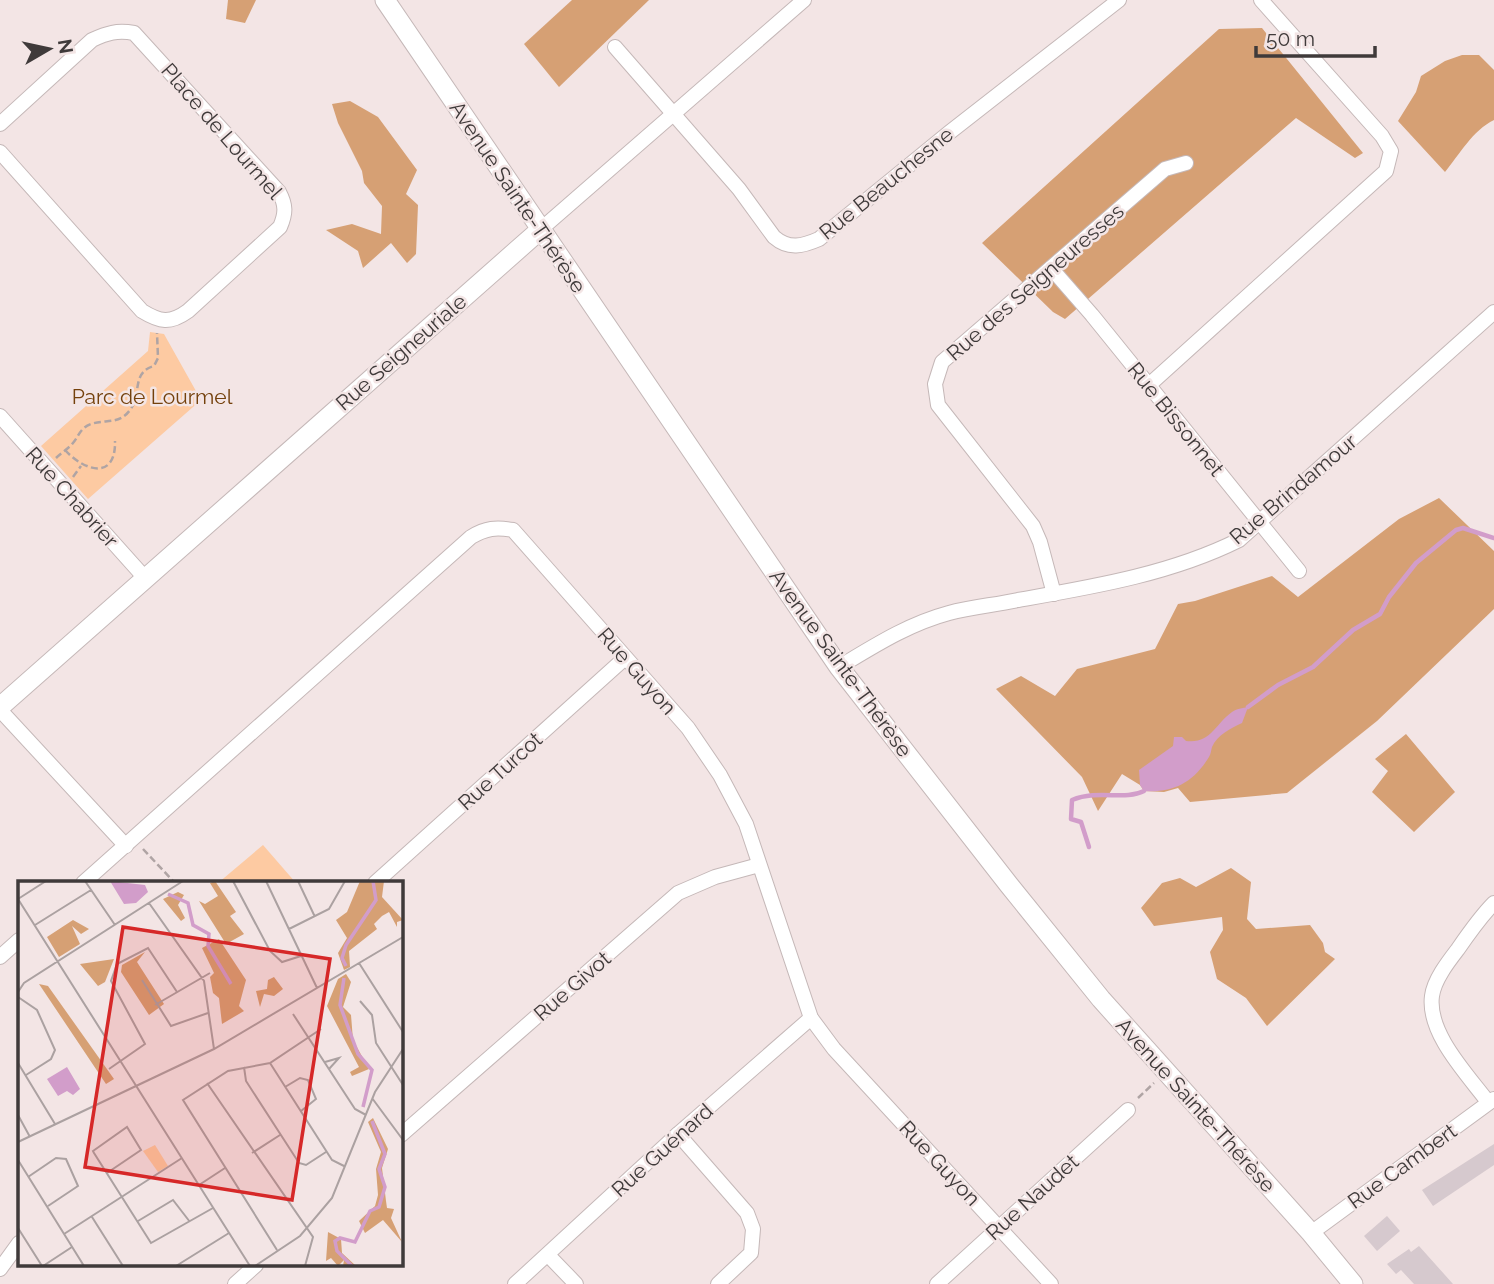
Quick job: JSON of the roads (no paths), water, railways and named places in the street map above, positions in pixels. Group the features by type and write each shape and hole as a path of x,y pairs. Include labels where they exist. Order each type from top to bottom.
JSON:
{"street":[{"name":"Avenue Sainte-Thérèse","path":"384,0 839,667 1009,886 1101,999 1311,1233 1353,1284"},
{"name":"Rue Seigneuriale","path":"0,708 804,0"},
{"name":"Rue Beauchesne","path":"674,113 739,189 774,237 782,244 804,245 819,239 1118,0"},
{"path":"1149,385 1386,171 1391,151 1382,136 1261,0"},
{"name":"Place de Lourmel","path":"0,124 92,40 120,30 134,33 279,192 285,204 285,215 280,226 188,311 178,319 156,320 142,311 0,152"},
{"path":"615,47 674,113"},
{"name":"Rue des Seigneuresses","path":"1054,594 1033,526 938,405 935,384 942,362 1165,169 1186,163"},
{"name":"Rue Bissonnet","path":"1051,268 1299,571"},
{"name":"Rue Brindamour","path":"839,667 891,635 950,613 1054,594 1192,561 1239,540 1494,312"},
{"name":"Rue Chabrier","path":"0,416 145,578"},
{"name":"Rue Guyon","path":"85,881 461,546 486,528 513,530 688,729 720,775 746,824 811,1018 834,1048 1051,1284"},
{"name":"Rue Turcot","path":"376,881 625,658"},
{"path":"0,708 130,842"},
{"name":"Rue Givot","path":"402,1134 678,893 715,877 759,865"},
{"path":"1491,1101 1451,1053 1434,1021 1432,995 1444,969 1494,903"},
{"path":"0,957 18,941"},
{"name":"Rue Guénard","path":"515,1284 678,1134 811,1018"},
{"name":"Rue Cambert","path":"1311,1233 1491,1101"},
{"name":"Rue Naudet","path":"937,1284 1128,1110"},
{"path":"678,1134 747,1213 753,1229 751,1253 718,1284"},
{"path":"0,1269 18,1244"},
{"path":"548,1255 576,1284"},
{"path":"235,1284 255,1266"}],"waterway":[{"path":"1248,707 1278,685 1313,667 1353,630 1380,614 1389,597 1416,563 1456,530 1463,528 1494,538"},
{"path":"1089,847 1081,822 1071,819 1072,800 1092,795 1128,795 1144,791"}],"park label":[{"name":"Parc de Lourmel","path":"152,396"}]}
